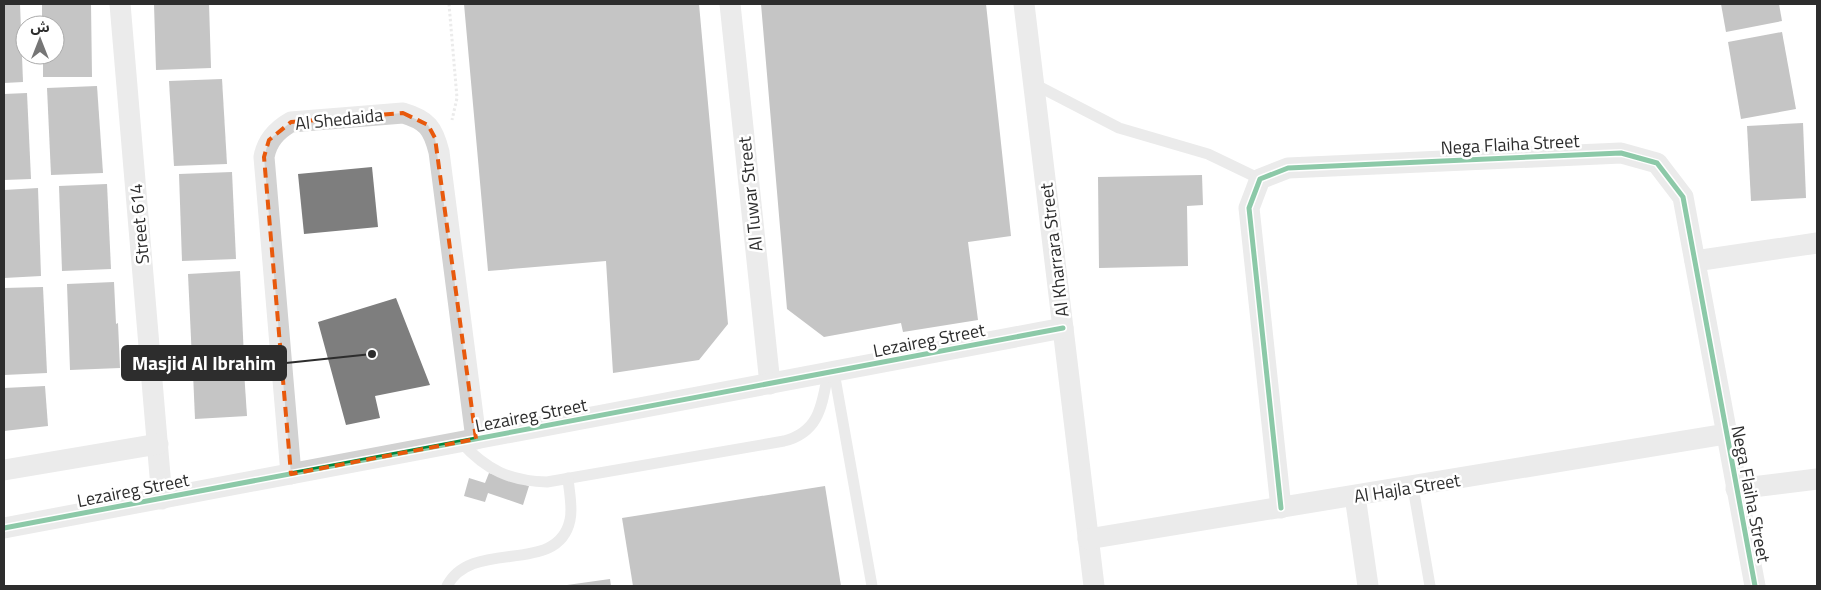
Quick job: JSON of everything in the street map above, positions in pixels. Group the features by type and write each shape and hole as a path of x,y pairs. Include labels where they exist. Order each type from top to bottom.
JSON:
{"street":[{"name":"Street 614","path":"120,4 162,498"},
{"name":"Al Tuwar Street","path":"730,4 770,384"},
{"name":"Al Kharrara Street","path":"1024,4 1094,586"},
{"name":"Al Shedaida","path":"290,474 264,157 265,148 269,140 282,127 291,122 403,113 418,117 428,125 436,138 439,152 468,441"},
{"name":"Nega Flaiha Street","path":"1260,179 1288,168 1621,153 1658,163 1683,197 1755,586"},
{"path":"1260,179 1249,208 1281,508"},
{"path":"1695,260 1817,243"},
{"name":"Lezaireg Street","path":"4,528 1063,328"},
{"name":"Al Hajla Street","path":"1088,539 1726,434"},
{"path":"4,470 158,444"},
{"path":"1736,489 1817,479"},
{"path":"1355,496 1368,586"}],"lane":[{"path":"1034,84 1119,128 1208,154 1260,179"},
{"path":"468,441 482,463 511,478 529,482 547,482 795,438 812,425 818,415 831,372"},
{"path":"831,372 872,586"},
{"path":"447,586 458,573 469,565 482,560 542,551 552,547 561,540 571,518 568,478"},
{"path":"1412,487 1430,586"}],"path":[{"path":"450,4 457,98 451,124"}],"highlighted area":[{"path":"403,113 428,125 435,138 476,439 291,474 264,157 269,140 291,122"}],"building":[{"path":"4,4 20,4 20,15 15,15 15,65 22,65 23,82 4,83"},
{"path":"42,4 91,4 92,77 43,77 43,65 65,65 65,15 42,15"},
{"path":"154,4 209,4 211,68 156,70"},
{"path":"464,4 699,4 728,324 699,360 613,373 606,261 488,271"},
{"path":"761,4 986,4 1011,236 968,242 978,320 903,332 901,323 824,337 787,309"},
{"path":"1721,4 1779,4 1782,21 1726,32"},
{"path":"1782,32 1796,109 1741,119 1728,42"},
{"path":"222,79 227,164 174,166 169,81"},
{"path":"97,86 103,173 51,175 47,88"},
{"path":"27,93 31,179 4,180 4,94"},
{"path":"1803,123 1806,198 1751,201 1747,126"},
{"path":"372,167 378,227 304,234 298,174"},
{"path":"232,172 236,259 182,261 179,174"},
{"path":"1202,175 1203,205 1187,206 1188,266 1099,268 1098,177"},
{"path":"107,184 111,269 62,271 59,186"},
{"path":"38,188 41,276 4,278 4,190"},
{"path":"240,271 244,358 192,360 188,274"},
{"path":"114,282 120,368 70,370 67,284"},
{"path":"43,287 47,373 4,375 4,288"},
{"path":"396,298 430,385 375,396 380,418 346,425 318,322"},
{"path":"244,371 247,416 195,419 193,373"},
{"path":"45,386 48,426 4,431 4,388"},
{"path":"489,473 529,486 523,505 488,493 485,502 464,496 469,478 485,483"},
{"path":"825,486 841,586 633,586 622,518"},
{"path":"610,579 611,586 567,585"}],"cycle path":[{"path":"1281,508 1249,208 1260,179 1288,168 1621,153 1657,163 1683,197 1755,586"},
{"path":"4,528 1063,328"}],"place":[{"name":"Masjid Al Ibrahim","path":"372,354"}]}
